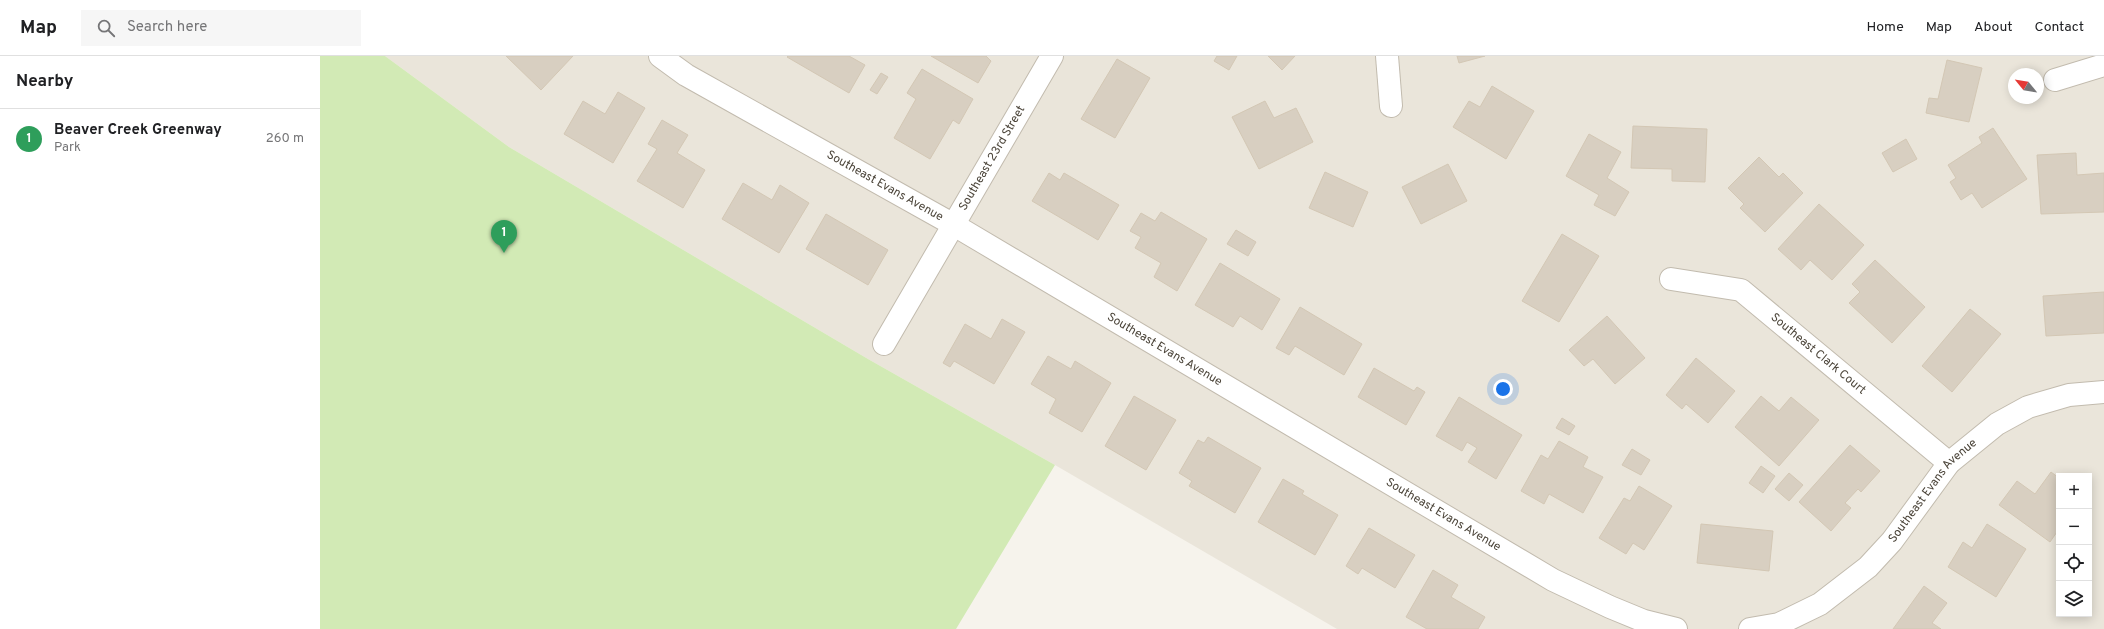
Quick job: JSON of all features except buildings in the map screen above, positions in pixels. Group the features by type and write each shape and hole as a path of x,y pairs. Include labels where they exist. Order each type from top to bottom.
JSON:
{"street":[{"name":"Southeast Evans Avenue","path":"660,56 686,75 954,225 1553,580 1610,607 1644,621 1676,629"},
{"name":"Southeast 23rd Street","path":"884,344 1052,56"},
{"path":"1387,56 1391,106"},
{"path":"2055,80 2104,65"},
{"name":"Southeast Clark Court","path":"1671,279 1741,290 1950,463"},
{"name":"Southeast Evans Avenue","path":"1750,629 1780,626 1820,604 1868,567 1892,541 1950,463 1997,424 2028,407 2068,395 2104,392"}],"shaded area":[{"path":"385,56 2104,56 2104,629 1337,629 1055,465 868,359 509,147"}],"green space":[{"path":"320,56 385,56 509,147 868,359 1055,465 956,629 320,629"}],"place":[{"name":"Beaver Creek Greenway","path":"504,253"}]}
